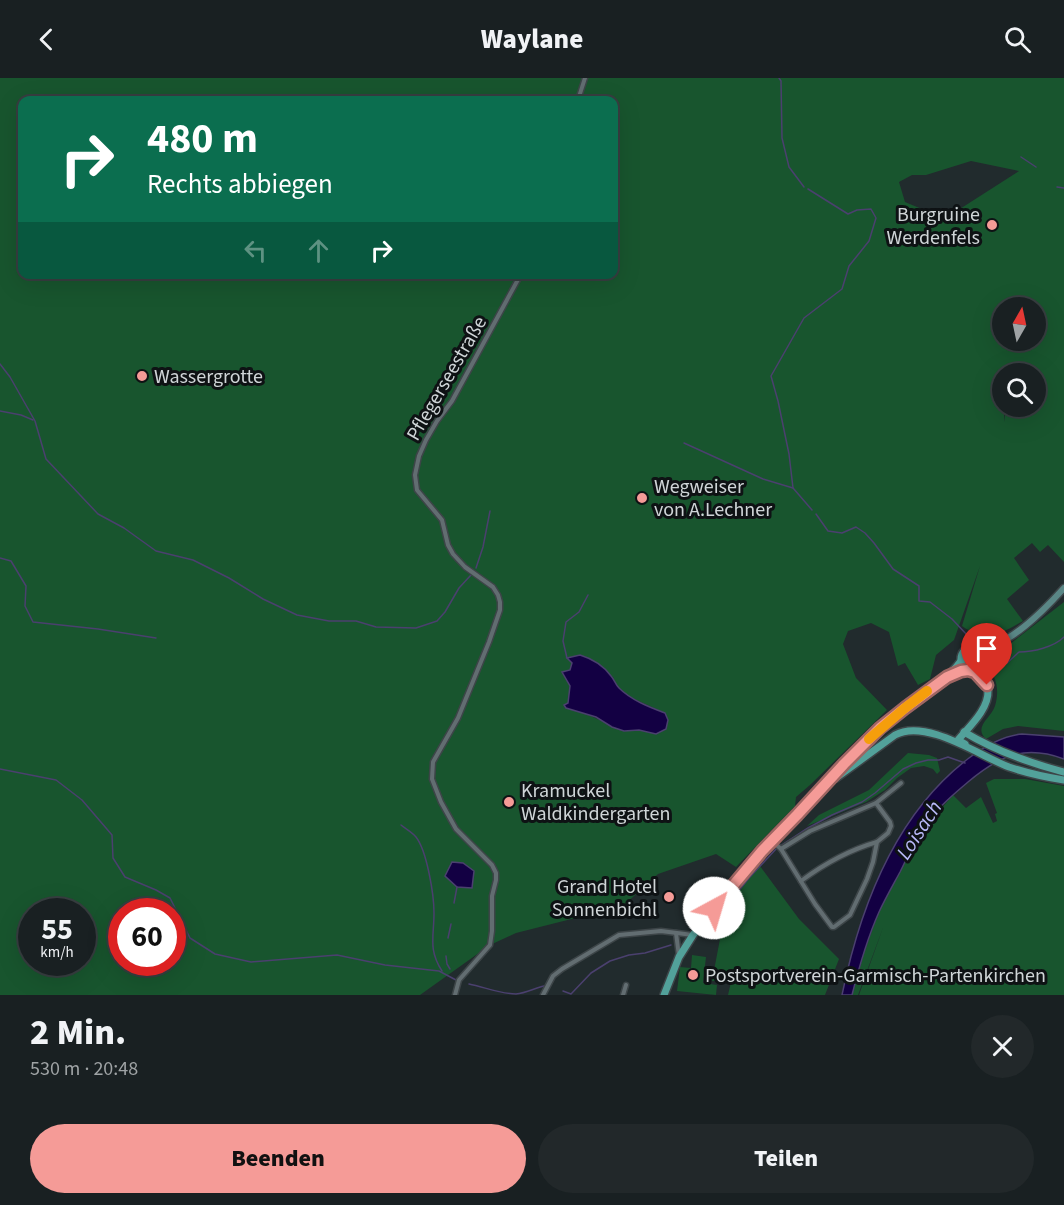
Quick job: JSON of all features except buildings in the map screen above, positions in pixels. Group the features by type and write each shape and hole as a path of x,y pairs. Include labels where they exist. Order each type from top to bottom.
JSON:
{"main road":[{"path":"974,751 958,740 985,705 988,693 987,685 983,666 984,653 979,648 966,649 961,655 964,667 979,675 987,685"},
{"path":"664,995 679,957 693,935 724,894 772,840 880,728 947,677 961,661"},
{"path":"947,677 961,671 980,669 983,666"},
{"path":"975,719 974,732 983,743"},
{"path":"824,786 901,731 913,730 934,734 1007,766 1039,776 1064,780"},
{"path":"964,732 1018,759 1064,772"}],"street":[{"path":"579,96 585,78"},
{"name":"Pflegerseestraße","path":"455,995 459,980 490,945 492,896 496,873 477,848 456,829 432,779 433,762 458,718 489,642 500,610 500,602 493,587 465,567 453,554 448,545 442,520 417,490 416,466 426,440 452,401 518,279"},
{"path":"985,658 999,644 1039,614 1064,588"},
{"path":"979,648 999,644"},
{"path":"780,849 810,831 876,804 901,783"},
{"path":"801,881 815,870 863,846 877,842 888,833 890,822 876,804"},
{"path":"772,840 832,927 850,915 867,879 877,842"},
{"path":"543,995 553,976 619,935 661,931 693,935"},
{"path":"676,933 679,957"},
{"path":"623,995 626,985"}],"green space":[{"path":"0,78 1064,78 1064,562 1048,545 1040,552 1032,543 1014,558 1029,580 1007,599 1023,621 992,635 977,633 962,626 980,566 954,640 936,655 930,679 918,685 905,663 898,666 889,632 871,623 848,631 843,644 856,678 887,710 796,797 795,806 736,867 716,854 658,874 623,906 516,933 490,945 420,995 0,995","holes":["971,161 1019,171 952,214 929,212 905,202 899,182 912,175 926,175","567,658 613,677 617,686 630,697 665,713 656,733 639,730 624,731 568,704 570,686 562,672 570,670 573,662"]},
{"path":"1064,602 1064,731 1018,726 1003,729 986,739 982,735 982,726 995,706 997,695 990,668 992,658"},
{"path":"908,753 937,758 940,771 937,774 933,769 924,766 911,768 885,790 866,802 807,826 819,815 869,790"},
{"path":"994,779 1025,779 1064,786 1064,995 859,995 884,925 858,995 852,995 878,914 916,838 953,795 966,808 981,797 993,823 997,821 995,814 997,813 986,783"},
{"path":"757,862 799,919 839,959 825,995 728,995 731,982 712,981 720,939 693,935"},
{"path":"692,955 706,957 703,983 717,985 716,995 677,991 680,967 691,968"}],"water":[{"path":"580,655 601,666 619,688 629,696 665,713 668,720 666,729 656,734 639,730 624,731 596,717 566,708 564,705 568,703 570,686 562,672 570,670 572,663 567,658"},
{"name":"Loisach","path":"1022,734 1064,737 1064,759 1050,755 1024,753 1001,759 979,773 938,809 916,839 879,912 852,995 842,995 859,929 871,896 901,834 920,806 943,781 981,749 994,742"},
{"path":"452,862 463,863 474,871 472,888 457,887 445,876"}],"waterway":[{"path":"779,78 781,81 782,138 789,167 804,187"},
{"path":"1021,157 1036,167"},
{"path":"1057,187 1064,188"},
{"path":"808,189 848,214 857,210 871,209 876,218 869,241 849,266 842,289 804,318 771,376 789,454 793,488 812,510"},
{"path":"0,364 35,421 46,459 98,514 124,528 156,551 193,560 297,615 329,621 356,621 376,627 416,628 437,621 459,588 471,575"},
{"path":"0,411 33,420"},
{"path":"684,443 763,479 793,488"},
{"path":"476,568 490,511"},
{"path":"816,514 828,531 842,533 856,527 865,533 893,569 919,586 919,601 930,602 952,619 968,636 985,641"},
{"path":"0,558 11,561 26,586 25,606 33,622 156,638"},
{"path":"567,658 563,641 566,622 579,612 588,595"},
{"path":"996,659 1001,663 1007,663 1019,652 1043,648 1055,644 1064,637"},
{"path":"782,845 832,815 862,802 903,769 916,763 948,757 965,763"},
{"path":"0,769 56,780 82,800 112,835 113,858 125,877 170,898 190,938 215,954 251,962 337,955 385,965 439,971 456,980"},
{"path":"401,825 416,837 427,862 434,905 433,949 442,971"},
{"path":"704,934 749,878 776,849"},
{"path":"454,903 457,887"},
{"path":"448,938 451,924"},
{"path":"563,991 571,994 591,973 610,961 671,945"},
{"path":"446,956 450,969"},
{"path":"469,984 510,994 523,993 544,986"}],"slow traffic":[{"path":"869,739 927,691"}],"place":[{"name":"Burgruine Werdenfels","path":"992,225"},
{"name":"Wassergrotte","path":"142,376"},
{"name":"Wegweiser von A.Lechner","path":"642,498"},
{"name":"Kramuckel Waldkindergarten","path":"509,802"},
{"name":"Grand Hotel Sonnenbichl","path":"669,897"},
{"name":"Postsportverein-Garmisch-Partenkirchen","path":"693,975"}],"route":[{"path":"714,908 762,851 880,728 928,690 961,671 975,672 987,685"}]}
